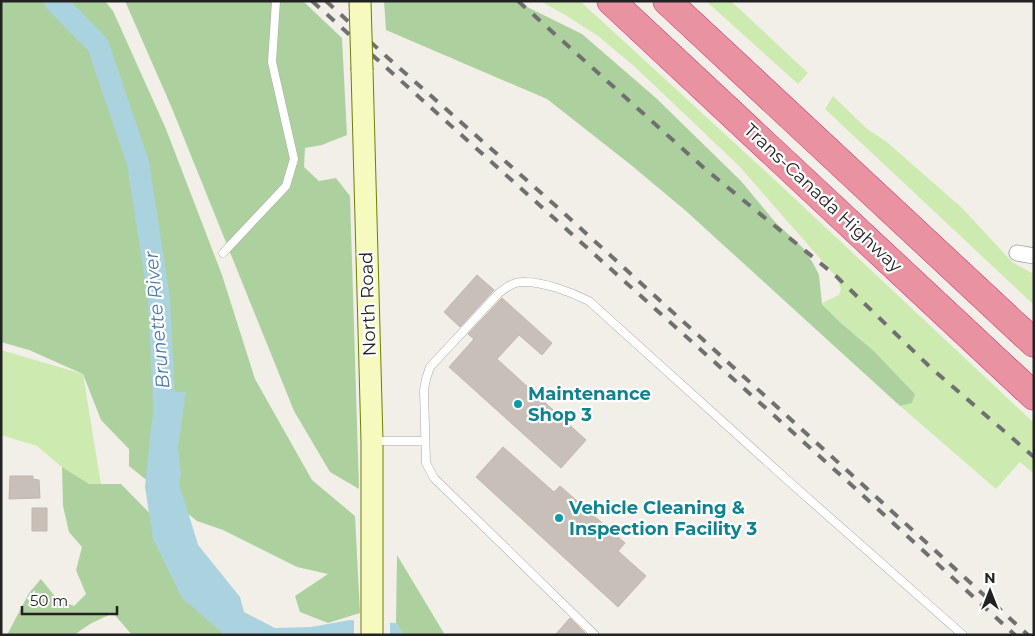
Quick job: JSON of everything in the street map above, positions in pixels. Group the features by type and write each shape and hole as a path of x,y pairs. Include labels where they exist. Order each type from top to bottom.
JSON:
{"highway":[{"name":"Trans-Canada Highway","path":"612,1 1034,396"},
{"path":"667,1 1034,343"}],"main road":[{"name":"North Road","path":"360,1 372,441 372,635"}],"street":[{"path":"1017,253 1034,256"}],"lane":[{"path":"223,253 286,186 294,159 272,62 276,1"},
{"path":"595,635 434,478 426,463 424,390 430,367 498,294 508,286 522,282 569,291 589,301 800,491 964,635"},
{"path":"372,441 425,441"}],"green space":[{"path":"1,1 105,1 113,11 166,129 222,275 255,379 312,480 355,516 360,613 328,623 300,612 295,596 328,574 297,567 223,530 197,521 129,466 129,449 101,420 83,374 29,350 1,342"},
{"path":"125,1 303,1 342,38 347,135 322,145 305,148 304,167 319,181 336,178 350,196 359,489 330,472 294,411 171,106"},
{"path":"384,1 515,1 582,34 656,98 741,181 775,222 803,248 819,275 822,304 874,351 915,394 912,403 900,406 686,211 547,99 386,30"},
{"path":"540,1 580,1 777,182 1034,423 1034,474 1020,462 996,489 900,406 912,403 915,394 874,351 842,324 822,303 839,295 841,289 837,278 739,166 634,66 598,36"},
{"path":"706,1 731,1 808,73 798,84"},
{"path":"833,96 866,128 888,143 962,208 1013,263 1034,274 1034,305 825,109"},
{"path":"1,350 83,374 104,503 37,446 1,435"},
{"path":"62,467 89,484 121,484 177,541 250,635 132,635 113,613 90,624 74,635 7,635 29,593 41,579 57,599 74,606 86,594 76,570 82,547 69,532 63,506"},
{"path":"397,555 445,635 404,635 396,623"}],"water":[{"path":"157,391 186,392 178,447 181,475 171,505 186,530 240,597 244,612 275,628 311,627 350,620 396,623 404,635 225,635 182,598 153,539 145,487"}],"pier":[{"path":"354,618 390,620 390,635 354,635"}],"building":[{"path":"477,275 494,290 460,327 444,312"},
{"name":"Maintenance Shop 3","path":"502,298 552,343 542,355 519,335 497,359 586,440 561,468 449,367 474,339 468,334"},
{"name":"Vehicle Cleaning & Inspection Facility 3","path":"503,447 554,492 560,486 625,543 618,551 646,576 618,607 476,477"},
{"path":"10,476 33,476 33,479 39,480 40,498 9,499"},
{"path":"32,508 47,508 47,531 32,531"},
{"path":"570,618 587,635 555,635"}],"waterway":[{"name":"Brunette River","path":"55,1 98,45 138,163 159,299 165,421"},
{"name":"Brunette River","path":"168,471 168,485 187,546"}],"railway":[{"path":"312,1 856,489 1015,635"},
{"path":"326,1 556,206 1028,635"},
{"path":"518,1 704,168 836,276 930,367 1034,457"}],"place":[{"name":"Maintenance Shop 3","path":"518,404"},
{"name":"Vehicle Cleaning & Inspection Facility 3","path":"559,518"}]}
